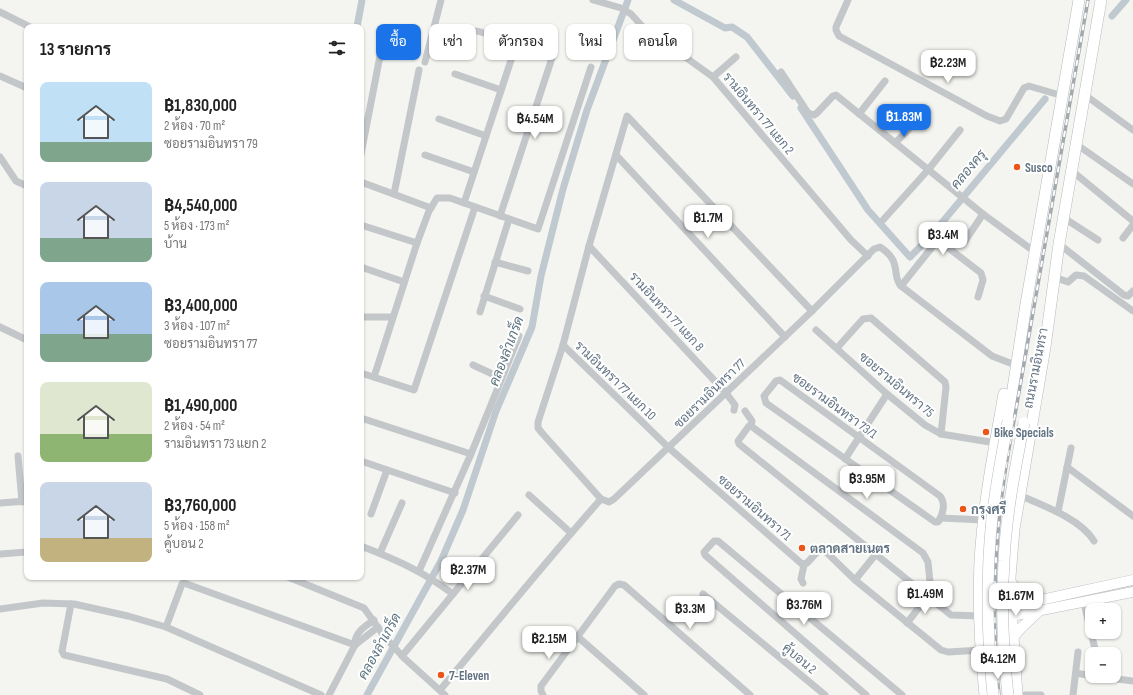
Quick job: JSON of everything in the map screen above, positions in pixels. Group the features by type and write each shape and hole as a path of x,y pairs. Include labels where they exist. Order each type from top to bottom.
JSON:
{"main road":[{"name":"ถนนรามอินทรา","path":"994,695 988,633 990,554 997,484 1026,304 1079,0"},
{"name":"ถนนรามอินทรา","path":"1016,695 1010,580 1019,495 1045,347 1059,244 1101,0"},
{"name":"ถนนรามอินทรา","path":"1008,695 1003,630 1004,561 1010,505 1040,340 1050,303"},
{"name":"ถนนรามอินทรา","path":"985,695 980,617 980,568 983,520 1010,363 1026,304"},
{"path":"980,568 986,578 991,581 1002,582 1010,580 1025,597 1040,601"},
{"path":"1011,612 1040,601 1133,580"},
{"path":"980,617 1011,612 1038,612 1133,592"},
{"path":"1012,639 1038,612"},
{"path":"982,654 998,644 1004,646 1014,656"},
{"path":"1003,695 1015,674"}],"street":[{"path":"424,62 441,0"},
{"name":"รามอินทรา 77 แยก 2","path":"593,0 621,8 631,14 642,26 713,77 851,240 868,256"},
{"path":"848,0 836,27 839,36 987,116 1000,121 1006,119 1024,88 1028,86 1062,96"},
{"path":"0,12 24,24"},
{"path":"464,203 517,42 477,31"},
{"path":"713,77 736,58"},
{"path":"364,139 379,60"},
{"path":"500,216 551,60"},
{"path":"374,377 417,243 431,208 437,198 450,198 538,229 591,66"},
{"path":"394,194 419,70"},
{"path":"781,72 808,113 814,115 833,96 836,95 982,214 1035,252"},
{"path":"455,74 501,90"},
{"path":"0,76 24,87"},
{"path":"859,114 885,81"},
{"path":"1085,95 1133,130"},
{"path":"296,580 359,605 368,612 384,636 402,656 443,692 571,533 602,499 538,428 538,422 563,345 589,246 628,116 812,311"},
{"path":"895,144 920,118"},
{"path":"438,119 486,136"},
{"path":"882,220 928,170 960,130"},
{"path":"1076,144 1133,184"},
{"path":"425,155 474,172"},
{"path":"616,155 785,337"},
{"path":"1,161 16,181 24,185"},
{"path":"1072,171 1133,221"},
{"path":"364,183 431,208"},
{"path":"364,374 414,390 475,207"},
{"path":"965,241 982,214"},
{"path":"1064,218 1098,240"},
{"path":"480,312 509,219"},
{"path":"364,226 417,243"},
{"path":"1123,238 1133,226"},
{"path":"978,297 983,280 981,273 942,244 937,243 901,286 992,356 1010,363"},
{"path":"1059,244 1124,295 1128,296 1133,291"},
{"name":"รามอินทรา 77 แยก 8","path":"589,246 726,393 735,404 734,410"},
{"name":"ซอยรามอินทรา 77","path":"602,499 608,502 614,499 785,337 877,247 886,251 892,258 897,267 897,280 901,286"},
{"path":"495,262 528,271"},
{"path":"364,268 404,282"},
{"path":"1054,277 1068,282 1076,275 1084,276 1133,311"},
{"path":"484,296 520,309"},
{"path":"364,317 392,317"},
{"path":"837,348 863,319 871,318 945,382 946,387 941,434"},
{"path":"0,327 24,339"},
{"name":"ซอยรามอินทรา 75","path":"816,330 887,394 925,425 941,434 996,443"},
{"path":"420,571 455,493 519,336"},
{"name":"รามอินทรา 77 แยก 10","path":"563,345 669,448"},
{"path":"474,365 501,378"},
{"name":"ซอยรามอินทรา 73/1","path":"780,380 860,438 940,496 944,503 941,518 938,522 935,522 766,403 764,396 776,381 780,380"},
{"path":"845,459 860,438 887,394"},
{"path":"745,411 752,421 751,426 749,426 737,443 954,616 980,617"},
{"path":"364,419 471,454"},
{"path":"751,426 923,553 928,562 931,592 906,623"},
{"name":"ซอยรามอินทรา 71","path":"669,448 804,564"},
{"path":"1058,512 1071,448"},
{"path":"18,456 24,495"},
{"path":"364,462 455,493"},
{"path":"1067,467 1133,516"},
{"path":"371,514 388,470"},
{"path":"529,495 571,533"},
{"path":"1019,495 1058,512 1088,533 1094,541"},
{"path":"0,503 24,501"},
{"path":"380,553 402,504"},
{"path":"402,656 518,515"},
{"name":"ซอยรามอินทรา 73/1","path":"941,518 983,520"},
{"path":"866,695 705,555 704,552 714,541 718,541 902,695"},
{"path":"364,547 420,571 454,594"},
{"path":"803,583 801,579 804,564 820,549 824,550 855,580 906,623 944,652 982,654"},
{"path":"0,554 24,552"},
{"path":"855,580 876,554"},
{"path":"166,627 182,584 184,583 355,645"},
{"path":"543,695 541,686 615,586 619,584 624,585 750,695"},
{"name":"คู้บอน 2","path":"703,594 825,695"},
{"path":"0,609 44,603 71,604 100,609 166,627 321,695"},
{"path":"1084,603 1094,647"},
{"path":"71,604 62,651 64,655 167,679 200,695"},
{"path":"329,695 355,645 376,623"},
{"path":"578,637 644,695"},
{"path":"1073,695 1078,652"},
{"path":"1076,673 1085,675"},
{"path":"1121,680 1133,681"},
{"path":"1025,695 1042,695"}],"waterway":[{"path":"358,24 362,0"},
{"name":"คลองลำเกร็ด","path":"367,695 441,561 463,510 496,411 532,327 541,276 563,189 587,110 628,0"},
{"path":"674,0 725,28 732,27 747,37 793,96"},
{"name":"คลองครุ","path":"1112,16 1126,0"},
{"name":"คลองครุ","path":"801,108 868,210 910,257 930,237 1045,99"}],"railway":[{"path":"999,695 995,638 995,580 996,552 1002,495 1088,0"}],"place":[{"name":"Susco","path":"1017,167"},
{"name":"Bike Specials","path":"986,432"},
{"name":"กรุงศรี","path":"963,509"},
{"name":"ตลาดสายเนตร","path":"802,548"},
{"name":"7-Eleven","path":"441,675"}]}
